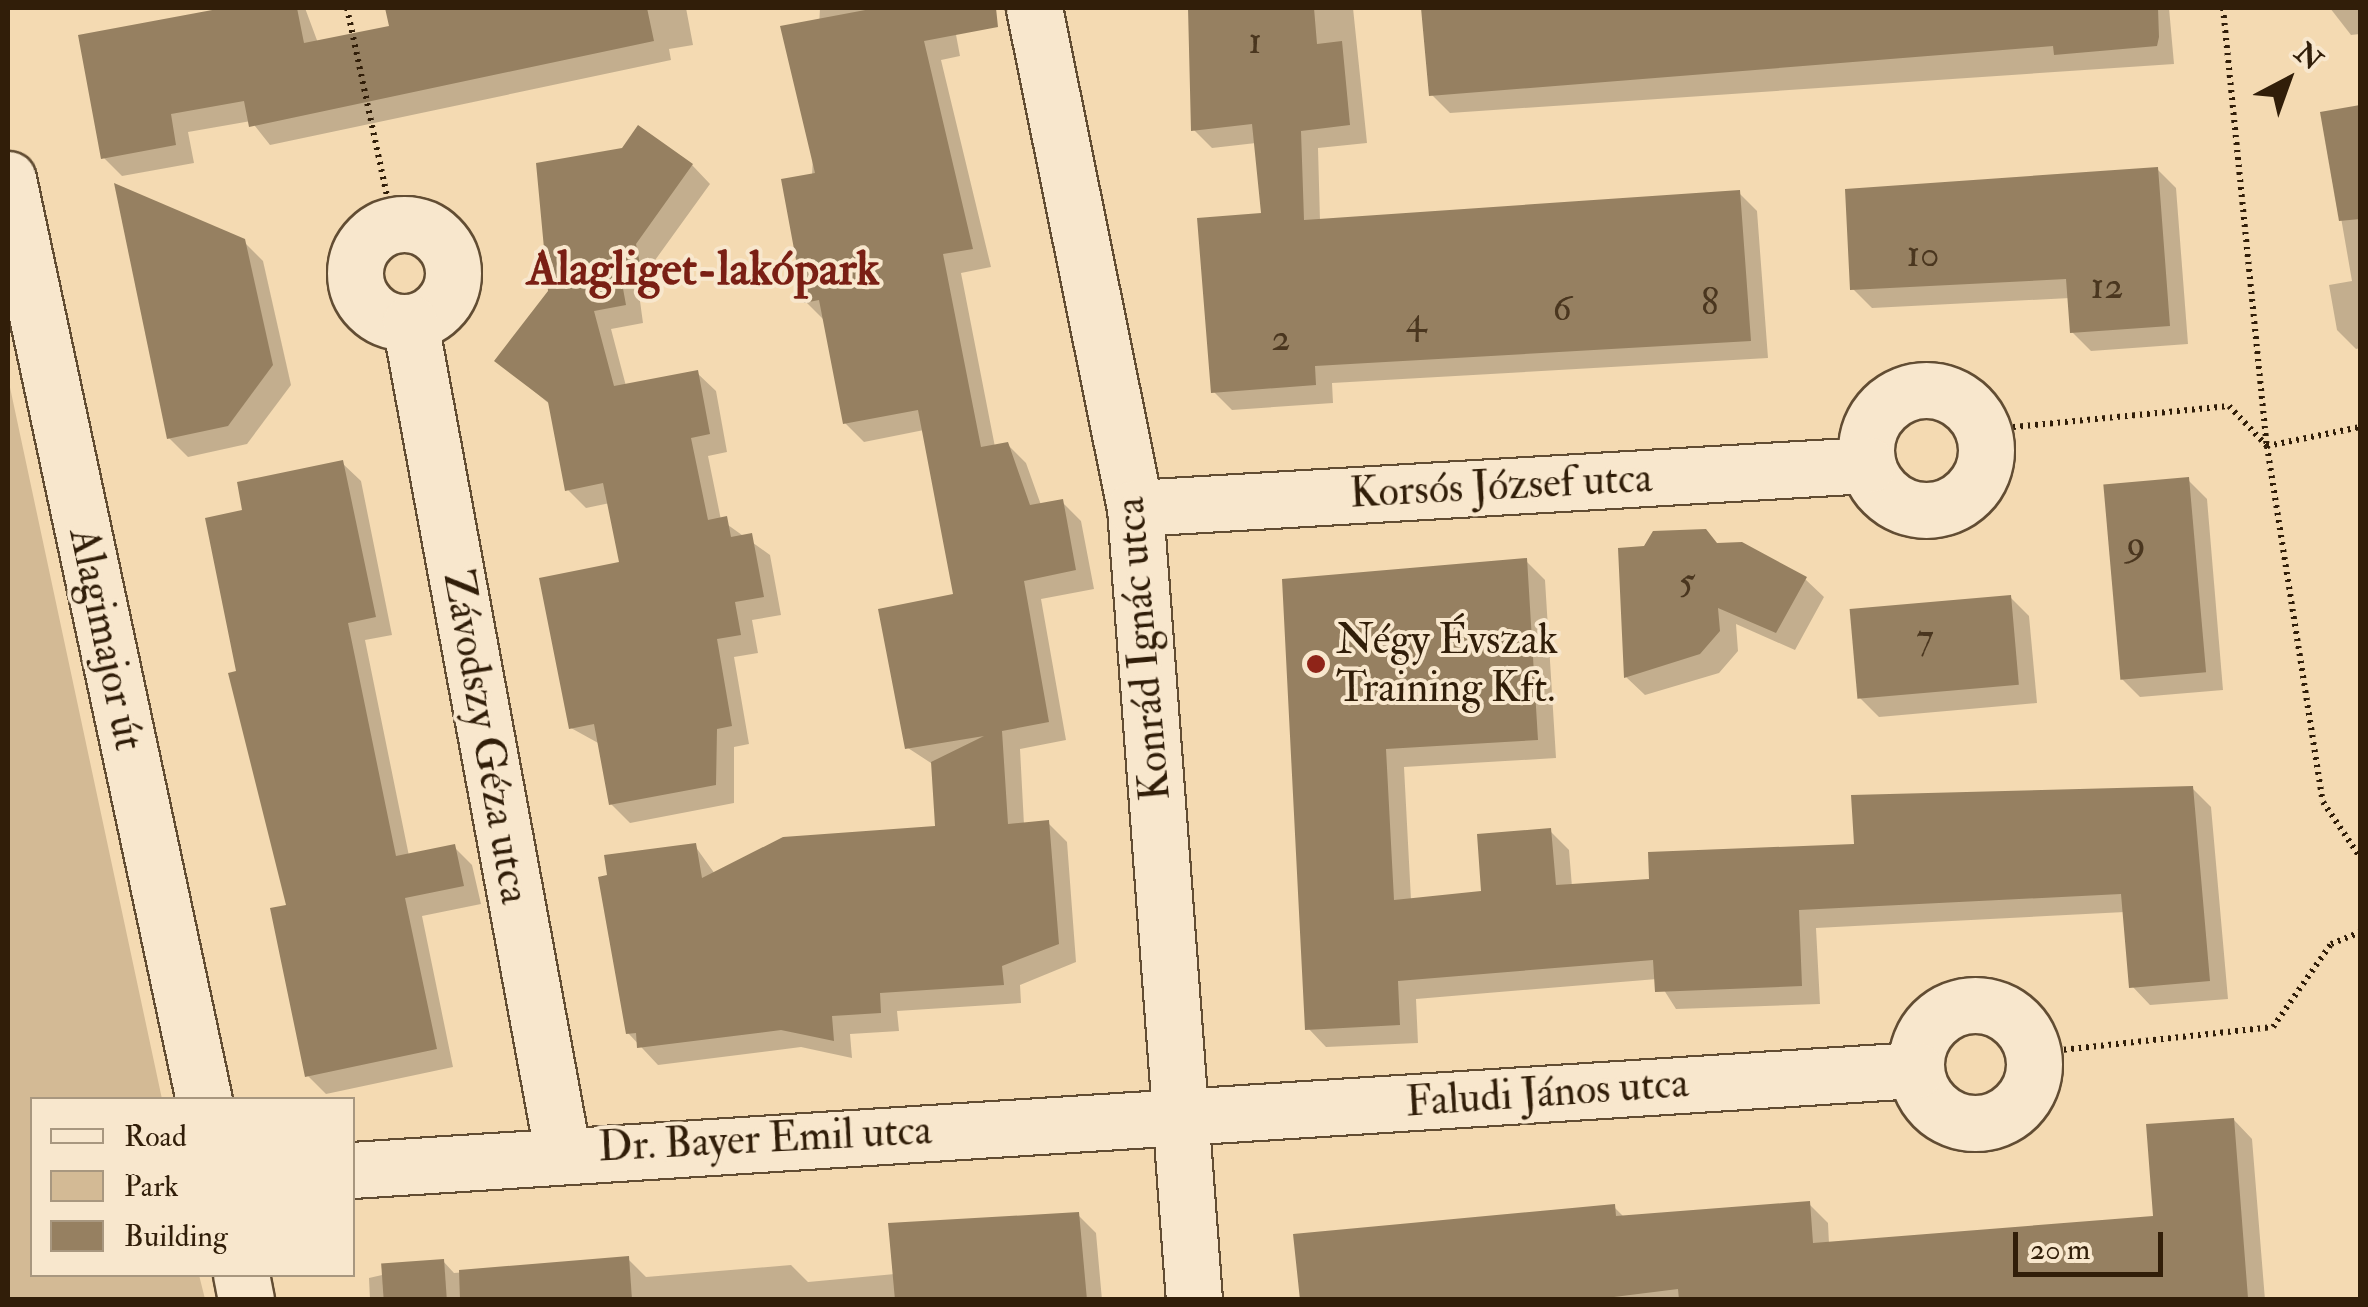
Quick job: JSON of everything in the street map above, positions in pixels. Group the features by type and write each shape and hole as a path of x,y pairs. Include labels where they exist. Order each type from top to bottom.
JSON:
{"street":[{"name":"Konrád Ignác utca","path":"1034,8 1135,508 1194,1300"},
{"name":"Alagimajor út","path":"8,179 203,1097"},
{"name":"Závodszy Géza utca","path":"393,225 436,236 454,268 449,295 410,323 562,1150"},
{"path":"1908,393 1958,399 1983,430 1984,468 1945,508 1889,498 1868,465 1871,425 1908,393"},
{"name":"Korsós József utca","path":"1135,508 1868,465"},
{"path":"1957,1007 2014,1019 2034,1053 2028,1091 1984,1124 1931,1105 1916,1070 1924,1032 1957,1007"},
{"name":"Faludi János utca","path":"1179,1115 1916,1070"},
{"name":"Dr. Bayer Emil utca","path":"355,1170 562,1150 1179,1115"}],"path":[{"path":"347,8 393,225"},
{"path":"2223,8 2266,446 2324,802 2360,858"},
{"path":"1983,430 2229,406 2266,446"},
{"path":"2266,446 2360,427"},
{"path":"2034,1053 2273,1027 2331,944 2360,932"}],"green space":[{"path":"8,378 162,1097 30,1097 30,1277 200,1277 205,1299 8,1299"}],"building":[{"path":"223,8 297,8 304,43 389,26 385,8 647,8 654,41 249,127 244,101 171,114 176,145 101,159 78,35"},
{"path":"876,8 996,8 998,27 924,41 973,249 943,254 981,447 1008,442 1030,505 1063,499 1076,570 1024,581 1049,722 1002,731 1008,824 1049,820 1059,944 1002,966 1004,985 880,993 881,1013 832,1016 834,1041 781,1030 637,1048 636,1033 626,1034 598,877 607,875 604,855 696,843 702,878 783,837 935,826 931,762 984,736 905,749 878,609 953,594 918,410 843,424 819,300 804,303 781,179 815,173 780,26"},
{"path":"1188,8 1314,8 1317,44 1342,41 1350,125 1301,131 1304,220 1740,190 1751,341 1315,366 1316,385 1211,393 1197,218 1261,213 1252,124 1191,131"},
{"path":"1421,8 2158,8 2159,37 2157,46 2054,55 2053,46 1429,96"},
{"path":"2360,105 2360,219 2339,221 2320,112"},
{"path":"638,125 693,164 636,244 643,279 622,283 626,305 594,311 614,386 698,370 710,434 691,438 708,520 727,516 731,537 752,533 764,597 735,602 741,635 717,639 732,726 717,729 716,785 609,805 594,724 569,729 539,578 619,562 603,483 565,491 548,402 494,361 548,291 536,163 622,148"},
{"path":"2158,167 2170,326 2070,333 2066,279 1850,290 1845,189"},
{"path":"114,183 245,239 273,365 228,426 167,439"},
{"path":"343,460 376,617 348,623 396,856 455,844 464,886 405,898 437,1049 305,1077 270,908 286,905 228,673 236,671 205,518 242,510 237,482"},
{"path":"2189,477 2206,672 2120,680 2103,484"},
{"path":"1706,529 1717,543 1742,542 1807,577 1776,633 1718,608 1720,631 1700,654 1624,678 1618,548 1644,546 1653,531"},
{"path":"1527,558 1538,740 1386,749 1394,900 1481,891 1477,834 1551,828 1556,885 1649,879 1648,852 1854,844 1851,795 2193,786 2210,981 2129,988 2121,894 1799,910 1802,986 1655,992 1653,960 1398,981 1400,1025 1305,1030 1282,579"},
{"path":"2011,595 2019,685 1857,699 1850,609"},
{"path":"2234,1118 2248,1298 1679,1300 1678,1289 1590,1300 1300,1300 1293,1234 1615,1204 1616,1216 1810,1201 1813,1243 2153,1216 2146,1124"},
{"path":"1079,1212 1087,1300 895,1300 888,1223"},
{"path":"629,1256 632,1300 460,1300 459,1270"},
{"path":"444,1259 447,1300 384,1300 381,1263"}],"place":[{"name":"Négy Évszak Training Kft.","path":"1316,664"}],"district":[{"name":"Alagliget-lakópark","path":"703,270"}]}
